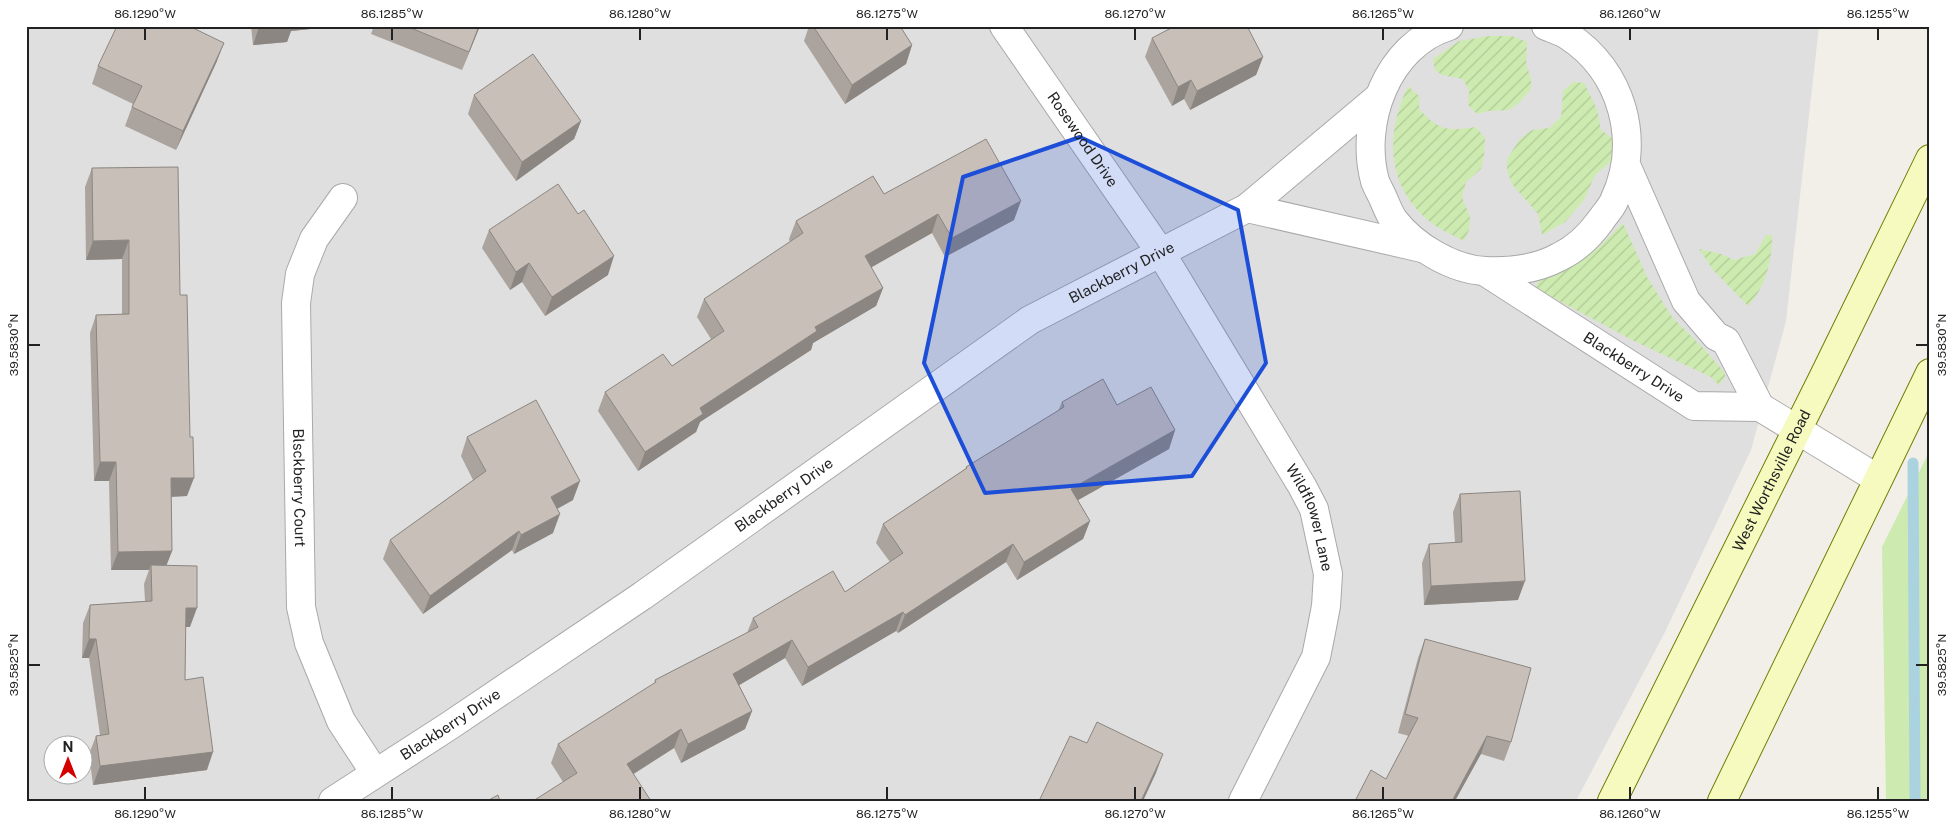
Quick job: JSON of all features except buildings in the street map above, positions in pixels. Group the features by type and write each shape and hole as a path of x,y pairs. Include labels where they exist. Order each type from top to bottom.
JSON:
{"main road":[{"name":"West Worthsville Road","path":"1612,801 1930,159"},
{"path":"1722,801 1930,373"}],"street":[{"name":"Rosewood Drive","path":"1004,26 1161,253"},
{"name":"Blackberry Drive","path":"1422,248 1393,219 1375,182 1370,139 1378,96 1393,70 1413,47 1443,27"},
{"name":"Blackberry Drive","path":"1247,208 1422,248 1451,264 1484,271 1523,270 1560,257 1591,234 1614,202 1626,165 1627,127 1616,91 1596,59 1559,29"},
{"name":"Blackberry Drive","path":"332,801 457,721 642,596 1030,320 1247,208 1378,96"},
{"name":"Blackberry Drive","path":"1484,271 1694,406 1760,407 1726,341 1716,336 1686,301 1626,165"},
{"name":"Blsckberry Court","path":"343,198 314,239 300,274 296,302 301,607 309,643 341,721 375,773"},
{"name":"Wildflower Lane","path":"1161,253 1314,509 1328,574 1326,606 1316,657 1243,801"},
{"path":"1760,407 1878,478"}],"highlighted area":[{"path":"1080,137 1238,210 1266,363 1192,476 985,493 924,363 963,177"}],"shaded area":[{"path":"26,26 1819,26 1786,321 1751,450 1665,632 1576,801 26,801"}],"green space":[{"path":"1489,36 1512,36 1527,42 1526,64 1531,79 1531,89 1519,103 1509,110 1488,111 1477,114 1468,105 1469,91 1463,79 1442,75 1435,70 1433,59 1459,41"},
{"path":"1573,82 1584,83 1597,109 1601,130 1626,149 1595,175 1584,200 1565,222 1542,235 1538,214 1512,184 1507,171 1507,159 1520,139 1532,130 1549,128 1561,117 1563,91"},
{"path":"1408,86 1419,96 1419,109 1433,122 1450,129 1476,127 1485,138 1481,169 1466,182 1462,197 1470,217 1469,230 1464,241 1434,225 1415,208 1398,176 1393,141 1396,122"},
{"path":"1623,223 1647,277 1672,317 1725,373 1725,377 1719,385 1711,377 1634,341 1537,289 1537,282 1555,275 1568,251 1597,249"},
{"path":"1766,235 1772,235 1767,273 1759,291 1748,306 1713,270 1699,249 1721,254 1734,260 1755,254"},
{"path":"1930,450 1930,801 1886,801 1882,547"}],"waterway":[{"path":"1913,463 1915,801"}]}
